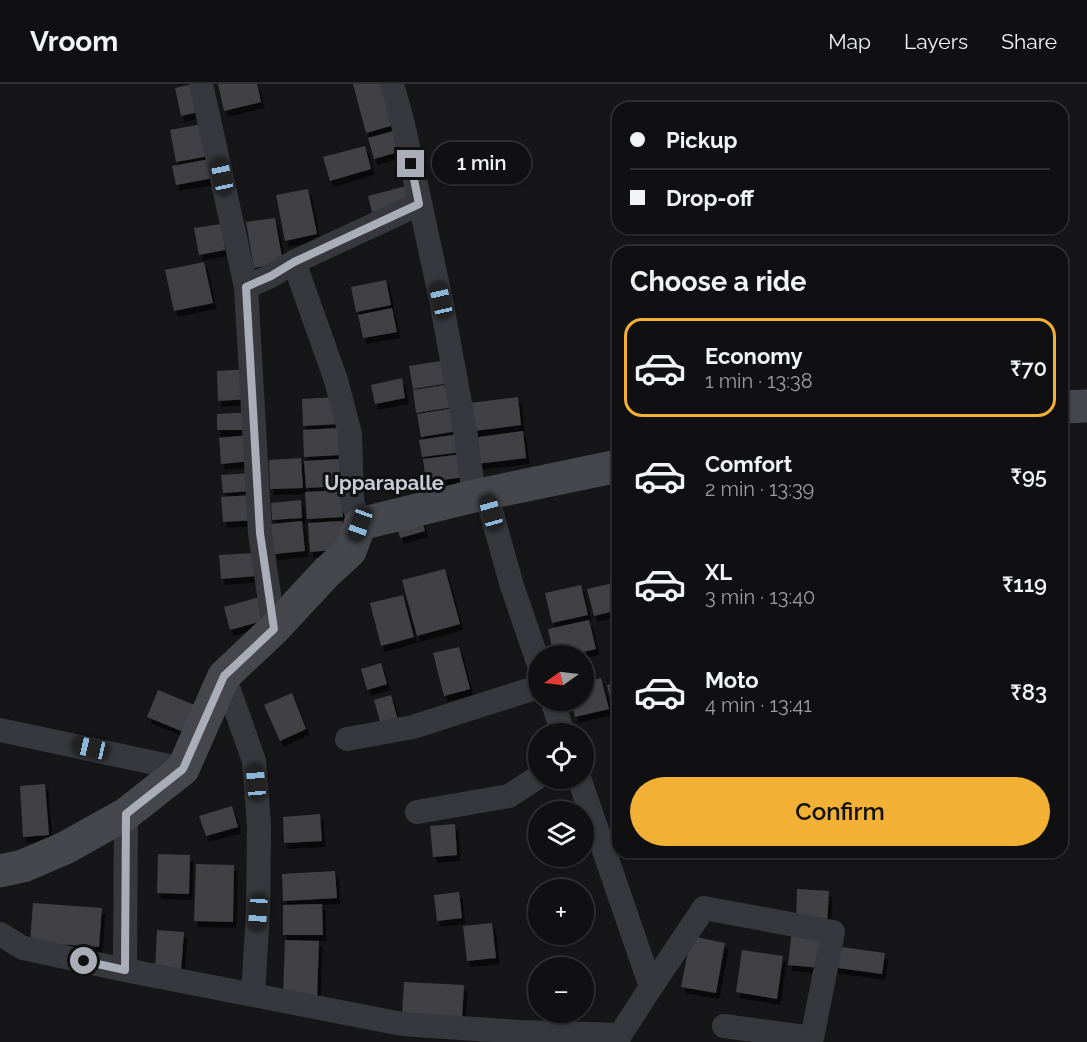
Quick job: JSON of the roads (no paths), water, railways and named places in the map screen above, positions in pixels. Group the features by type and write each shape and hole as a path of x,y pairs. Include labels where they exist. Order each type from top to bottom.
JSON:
{"street":[{"path":"201,84 246,287 260,533 274,629"},
{"path":"392,84 403,124 441,300 466,436 480,494 532,645"},
{"path":"246,287 419,204"},
{"path":"0,871 23,866 65,848 126,814 183,769 224,676 274,629 327,572 350,551 360,524 352,501 350,434 336,380 294,262"},
{"path":"1068,407 1087,406"},
{"path":"360,524 480,494 612,467"},
{"path":"224,676 254,761 260,825 253,994"},
{"path":"347,739 413,727 528,690"},
{"path":"0,730 183,769"},
{"path":"417,812 508,796 528,783"},
{"path":"583,789 651,987"},
{"path":"125,970 126,814"},
{"path":"0,934 23,948 253,994 402,1033 519,1032 619,1038 704,908 833,932 812,1038 724,1026"}],"district":[{"name":"Upparapalle","path":"384,483"}]}
